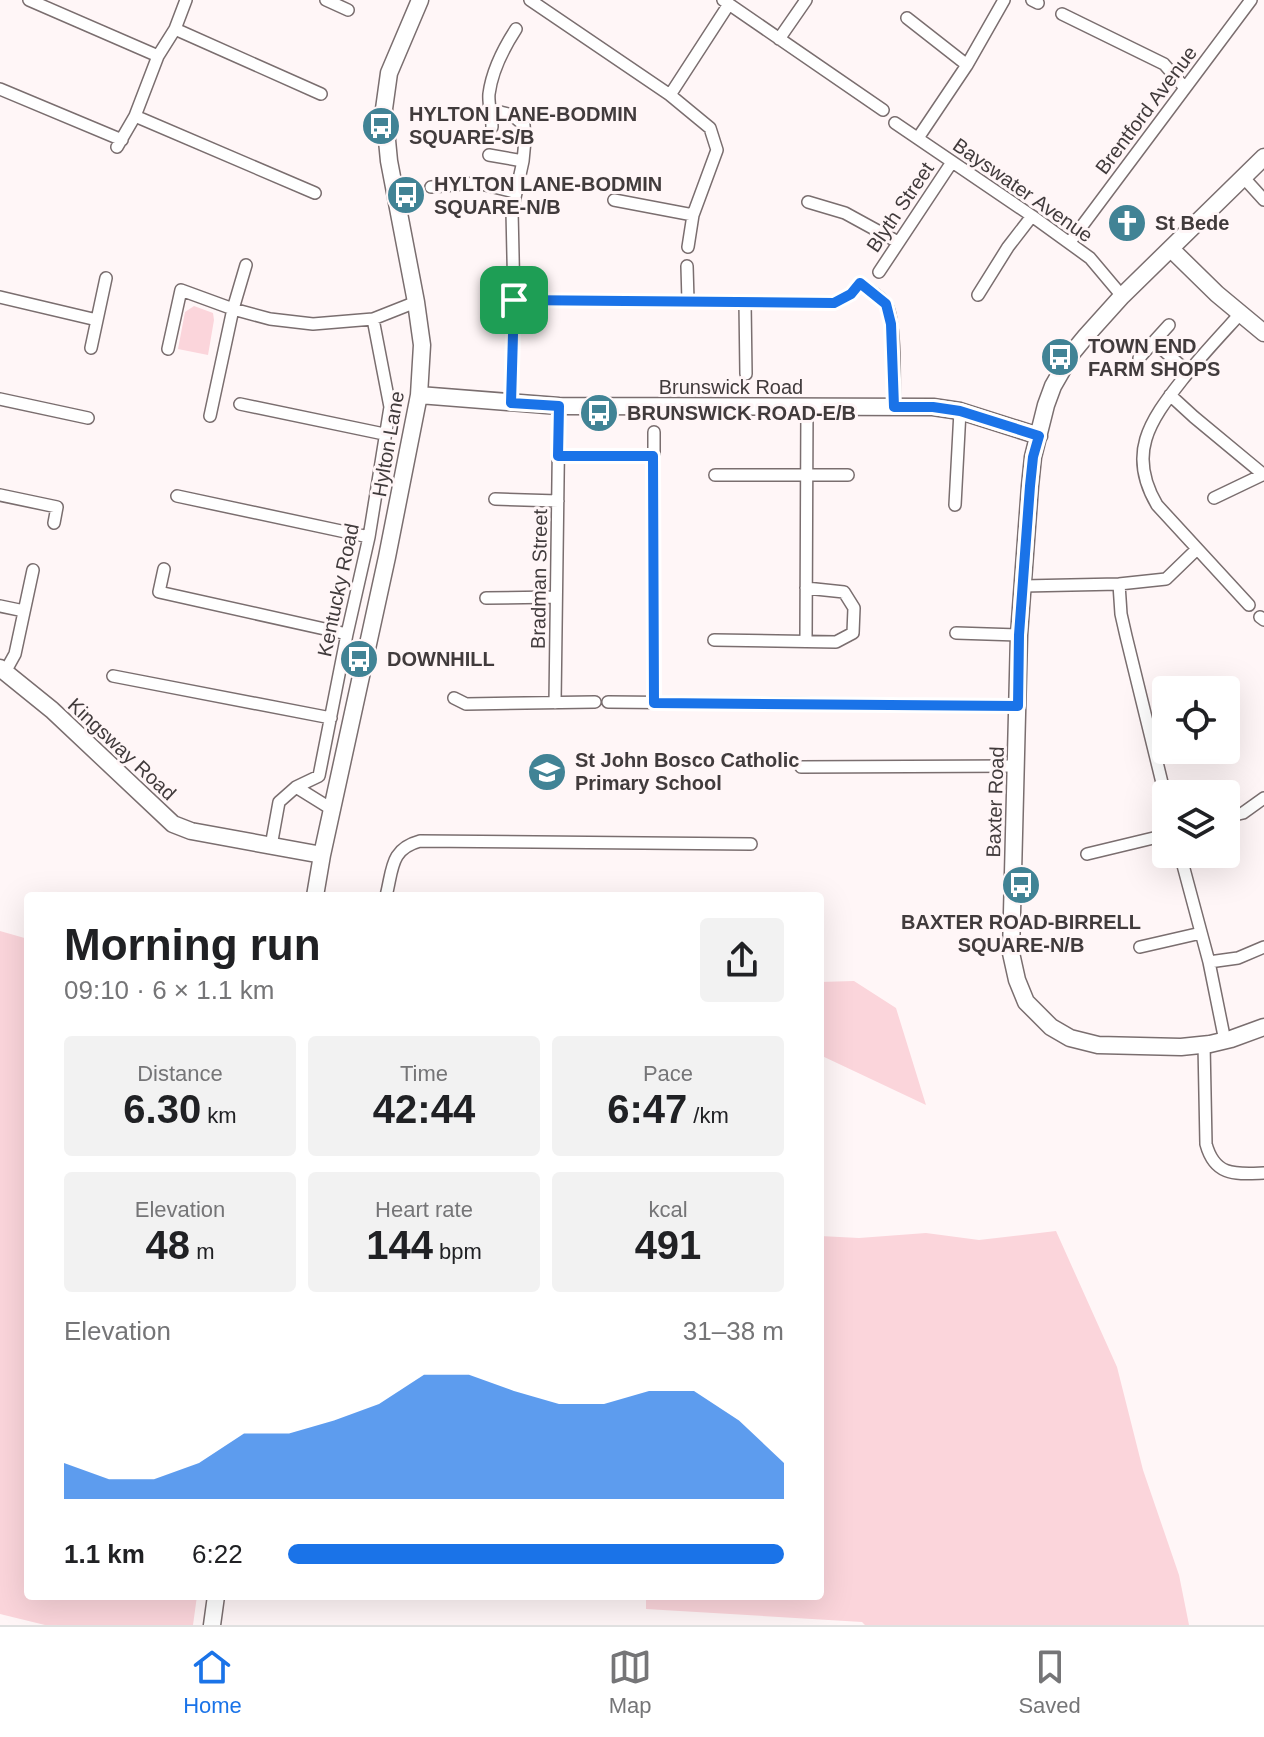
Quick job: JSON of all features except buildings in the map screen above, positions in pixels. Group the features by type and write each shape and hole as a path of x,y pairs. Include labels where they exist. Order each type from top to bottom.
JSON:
{"street":[{"path":"29,0 158,56"},
{"path":"0,89 120,144 186,0"},
{"path":"326,0 348,10"},
{"name":"Hylton Lane","path":"316,892 419,395 422,345 389,161 384,109 389,73 420,0"},
{"path":"779,39 806,0"},
{"path":"918,138 967,65 1004,0"},
{"name":"Brentford Avenue","path":"1070,242 1251,0"},
{"path":"670,95 726,2 883,110"},
{"path":"528,4 670,95 710,128 717,150 693,215 688,247"},
{"path":"1062,14 1164,64 1185,88"},
{"path":"907,18 967,65"},
{"path":"175,29 321,94"},
{"path":"492,127 489,97 502,50 516,29"},
{"path":"492,110 512,115 524,125 525,140 512,211 514,300 511,403"},
{"path":"135,116 315,193"},
{"name":"Bayswater Avenue","path":"895,123 1070,242 1090,258 1122,296"},
{"path":"489,155 523,161"},
{"name":"Baxter Road","path":"1264,157 1122,296 1072,353 1046,405 1033,457 1019,635 1011,953 1026,1002 1051,1027 1070,1038 1098,1045 1181,1047 1225,1041 1264,1027"},
{"name":"Blyth Street","path":"879,272 952,162"},
{"path":"1244,178 1264,200"},
{"path":"431,187 477,183 515,192"},
{"path":"614,200 693,215"},
{"path":"808,202 845,213 898,242"},
{"path":"978,295 1032,216"},
{"path":"1171,249 1264,333"},
{"path":"210,416 233,309 246,265"},
{"path":"687,266 688,301"},
{"path":"91,348 106,278"},
{"path":"514,300 834,303 851,294 860,283 886,304 891,324 894,407"},
{"path":"168,349 181,290 270,319 313,324 373,319 416,302"},
{"path":"0,297 97,320"},
{"path":"745,302 746,374"},
{"path":"1240,314 1159,409 1145,441 1143,459 1147,488 1157,505 1249,605"},
{"name":"Kentucky Road","path":"271,846 279,802 296,787 319,776 369,537 390,407 373,319"},
{"path":"1139,358 1169,325"},
{"path":"1154,342 1188,372"},
{"name":"Brunswick Road","path":"419,395 559,406 933,407 960,411 1039,436"},
{"path":"1170,395 1263,475 1214,498"},
{"path":"0,399 88,418"},
{"path":"240,404 384,434"},
{"name":"Bradman Street","path":"555,703 559,406"},
{"path":"806,641 807,406"},
{"path":"955,505 960,411"},
{"path":"654,432 654,703"},
{"path":"558,456 653,456"},
{"path":"715,475 848,475"},
{"path":"0,495 57,507 54,523"},
{"path":"177,496 369,537"},
{"path":"495,499 558,501"},
{"path":"1023,586 1119,584 1166,579 1197,549"},
{"path":"164,569 159,592 347,634"},
{"path":"3,670 15,654 33,570"},
{"path":"1119,584 1121,614 1161,780"},
{"path":"714,640 836,642 853,633 854,608 844,592 806,588"},
{"path":"486,598 556,597"},
{"path":"0,606 24,611"},
{"path":"956,633 1019,635"},
{"name":"Kingsway Road","path":"3,670 52,710 173,824 191,831 322,855"},
{"path":"113,676 331,718"},
{"path":"454,698 466,704 595,702"},
{"path":"608,702 1018,706"},
{"path":"801,767 1016,766"},
{"path":"296,787 333,810"},
{"path":"1240,814 1264,798"},
{"path":"1087,854 1152,838"},
{"path":"387,892 402,847 420,841 751,844"},
{"path":"1184,868 1209,962 1225,1041"},
{"path":"1140,947 1201,933"},
{"path":"1209,962 1238,958 1264,947"},
{"path":"1204,1044 1206,1144 1209,1154 1218,1167 1234,1174 1264,1173"},
{"path":"212,1625 215,1600"}],"shaded area":[{"path":"194,306 213,313 208,355 178,349 185,312"},
{"path":"0,931 24,938 24,1600 196,1600 193,1625 45,1625 0,1614"},
{"path":"854,981 896,1008 926,1105 824,1057 824,982"},
{"path":"1056,1231 1117,1367 1143,1470 1179,1575 1189,1625 865,1625 862,1622 646,1609 646,1600 824,1600 824,1236 859,1238 926,1233 979,1240"}],"place":[{"name":"HYLTON LANE-BODMIN SQUARE-S/B","path":"381,126"},
{"name":"HYLTON LANE-BODMIN SQUARE-N/B","path":"406,195"},
{"name":"St Bede","path":"1127,223"},
{"name":"TOWN END FARM SHOPS","path":"1060,357"},
{"name":"BRUNSWICK ROAD-E/B","path":"599,413"},
{"name":"DOWNHILL","path":"359,659"},
{"name":"St John Bosco Catholic Primary School","path":"547,772"},
{"name":"BAXTER ROAD-BIRRELL SQUARE-N/B","path":"1021,885"}],"route":[{"path":"860,283 886,304 893,342 894,407 960,411 1039,436 1030,486 1019,635 1018,706 654,703 653,456 558,456 559,406 511,403 514,300 834,303 851,294 860,283"}]}
